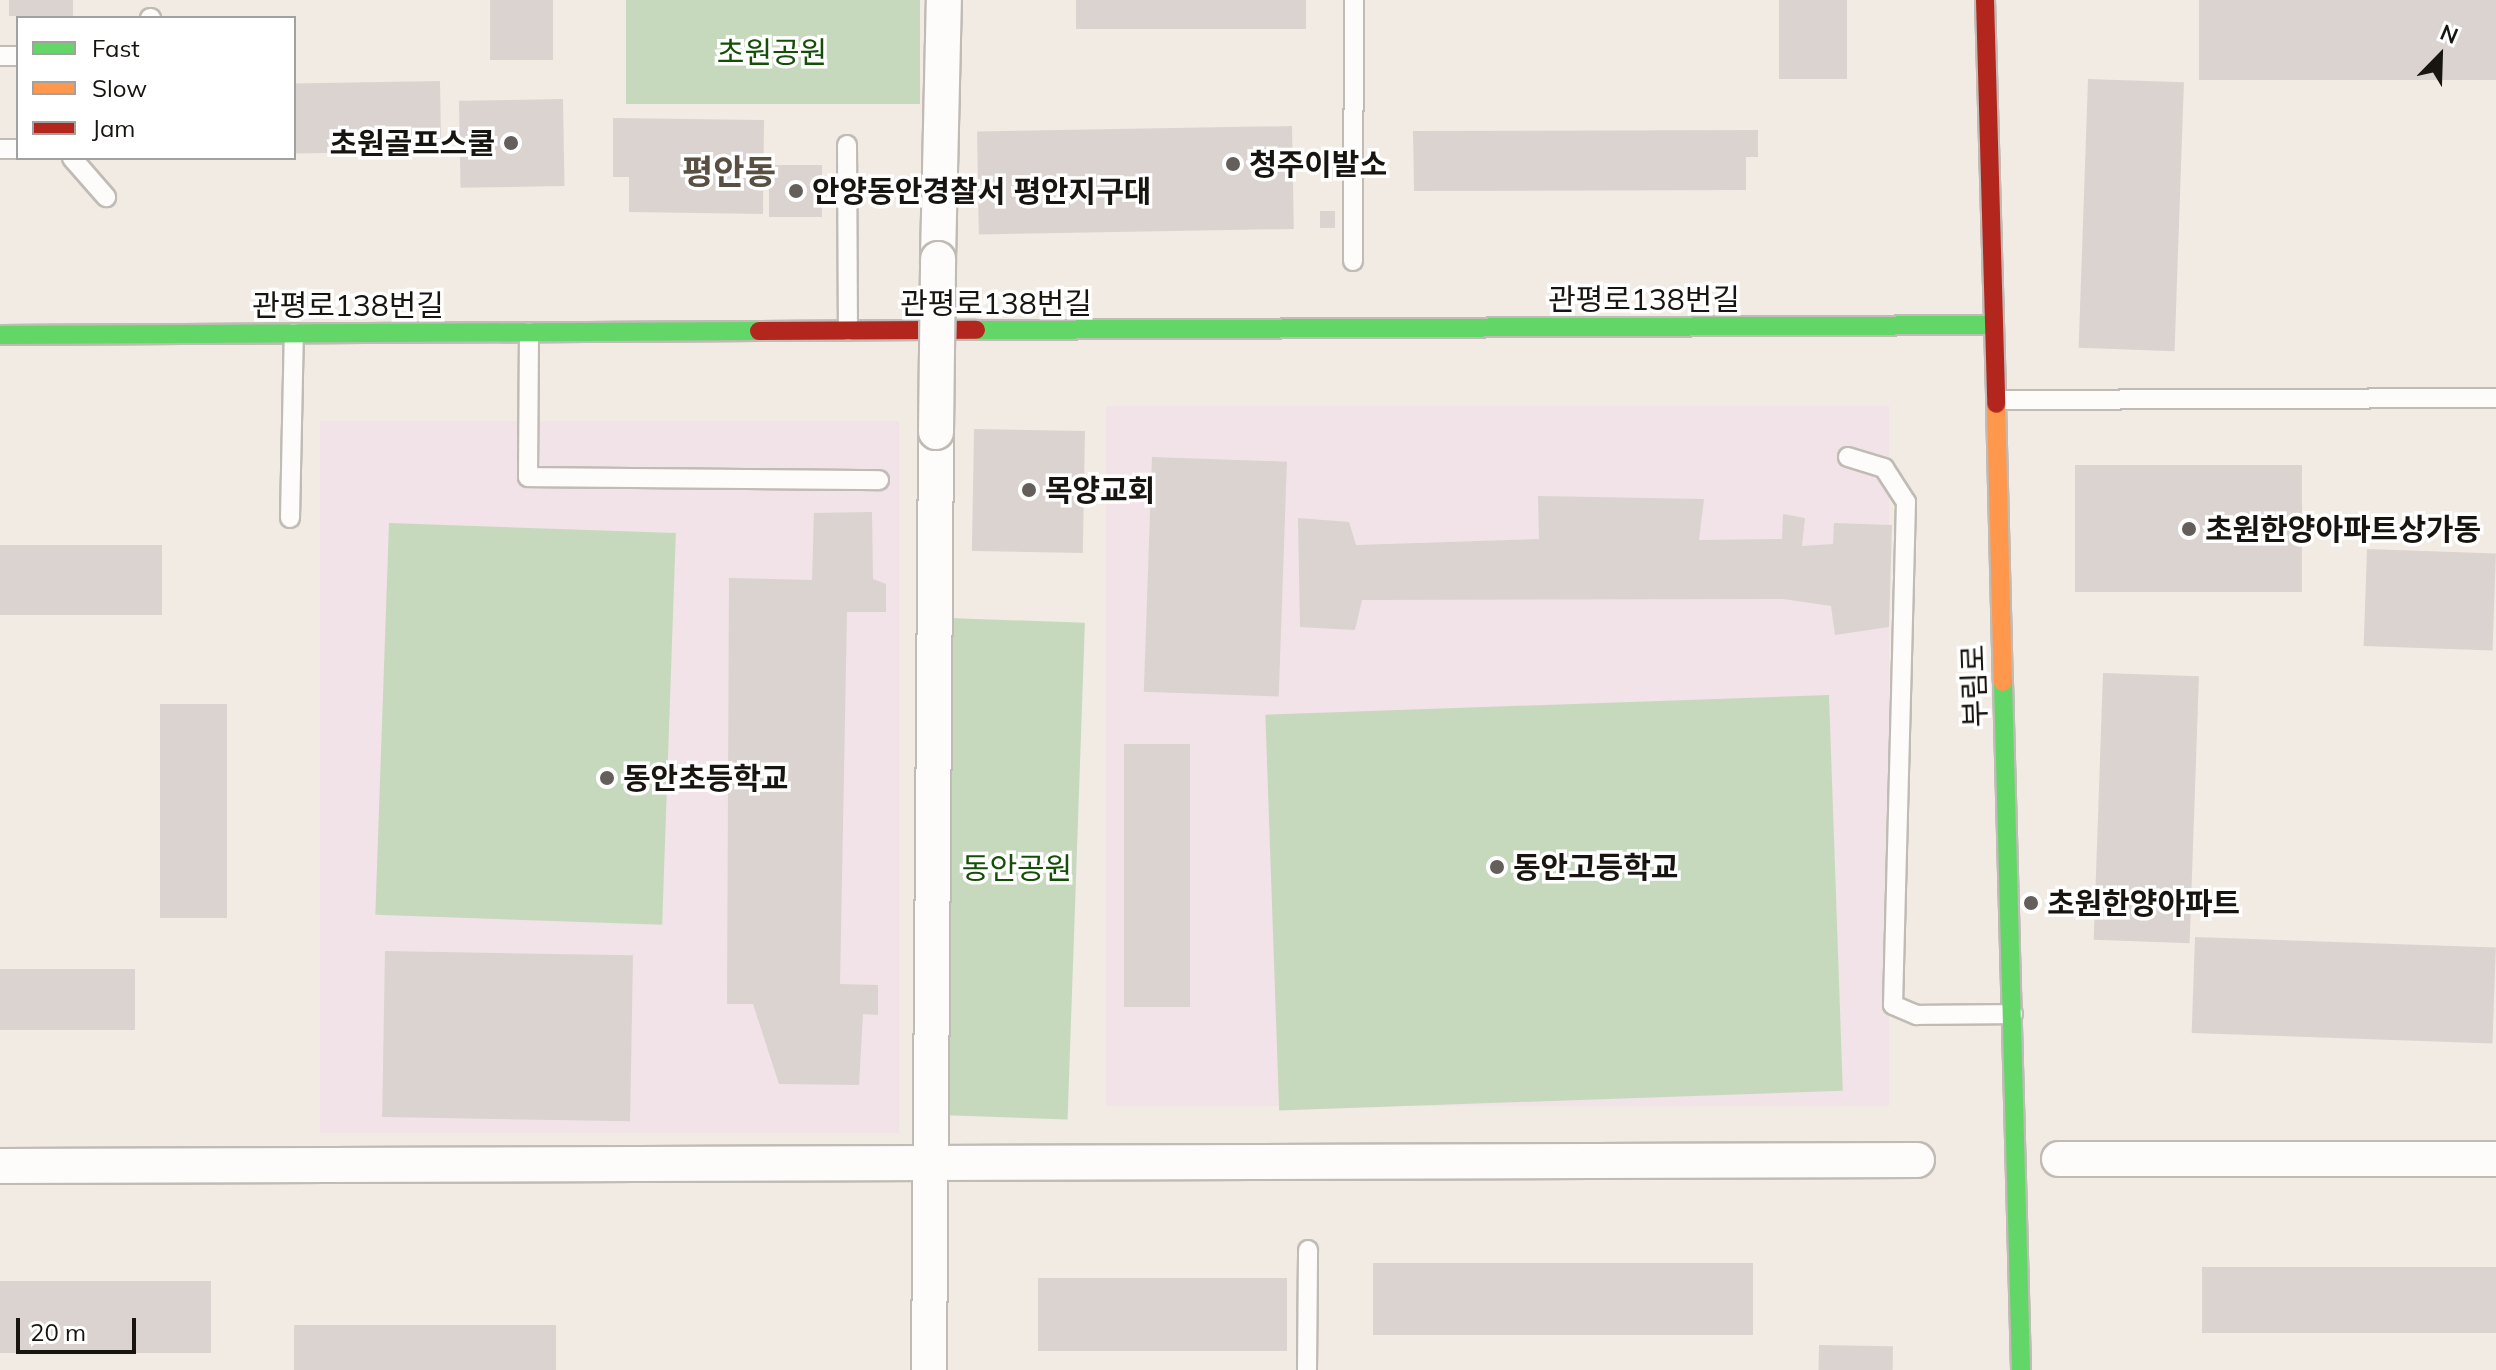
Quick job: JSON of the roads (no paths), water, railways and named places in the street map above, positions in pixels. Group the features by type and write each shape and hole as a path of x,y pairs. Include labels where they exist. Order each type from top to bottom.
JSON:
{"street":[{"path":"929,1370 928,1165 936,432 944,0"},
{"name":"부림로","path":"1985,0 1993,400 2021,1370"},
{"name":"관평로138번길","path":"0,335 1993,325"},
{"path":"2059,1159 2496,1159"},
{"path":"0,1166 1917,1160"}],"lane":[{"path":"1353,261 1354,0"},
{"path":"847,145 848,331"},
{"path":"74,160 106,197"},
{"path":"529,332 528,477 879,480"},
{"path":"290,518 294,333"},
{"path":"1993,400 2496,398"},
{"path":"1848,457 1884,468 1906,502 1893,1005 1917,1015 2013,1014"},
{"path":"1307,1370 1308,1250"}],"place":[{"name":"초원골프스쿨","path":"511,143"},
{"name":"청주이발소","path":"1233,164"},
{"name":"안양동안경찰서 평안지구대","path":"796,191"},
{"name":"목양교회","path":"1029,490"},
{"name":"초원한양아파트상가동","path":"2189,529"},
{"name":"동안초등학교","path":"607,778"},
{"name":"동안고등학교","path":"1497,867"},
{"name":"초원한양아파트","path":"2031,903"}],"district":[{"name":"평안동","path":"729,172"}],"park label":[{"name":"초원공원","path":"772,52"},
{"name":"동안공원","path":"1017,868"}]}
